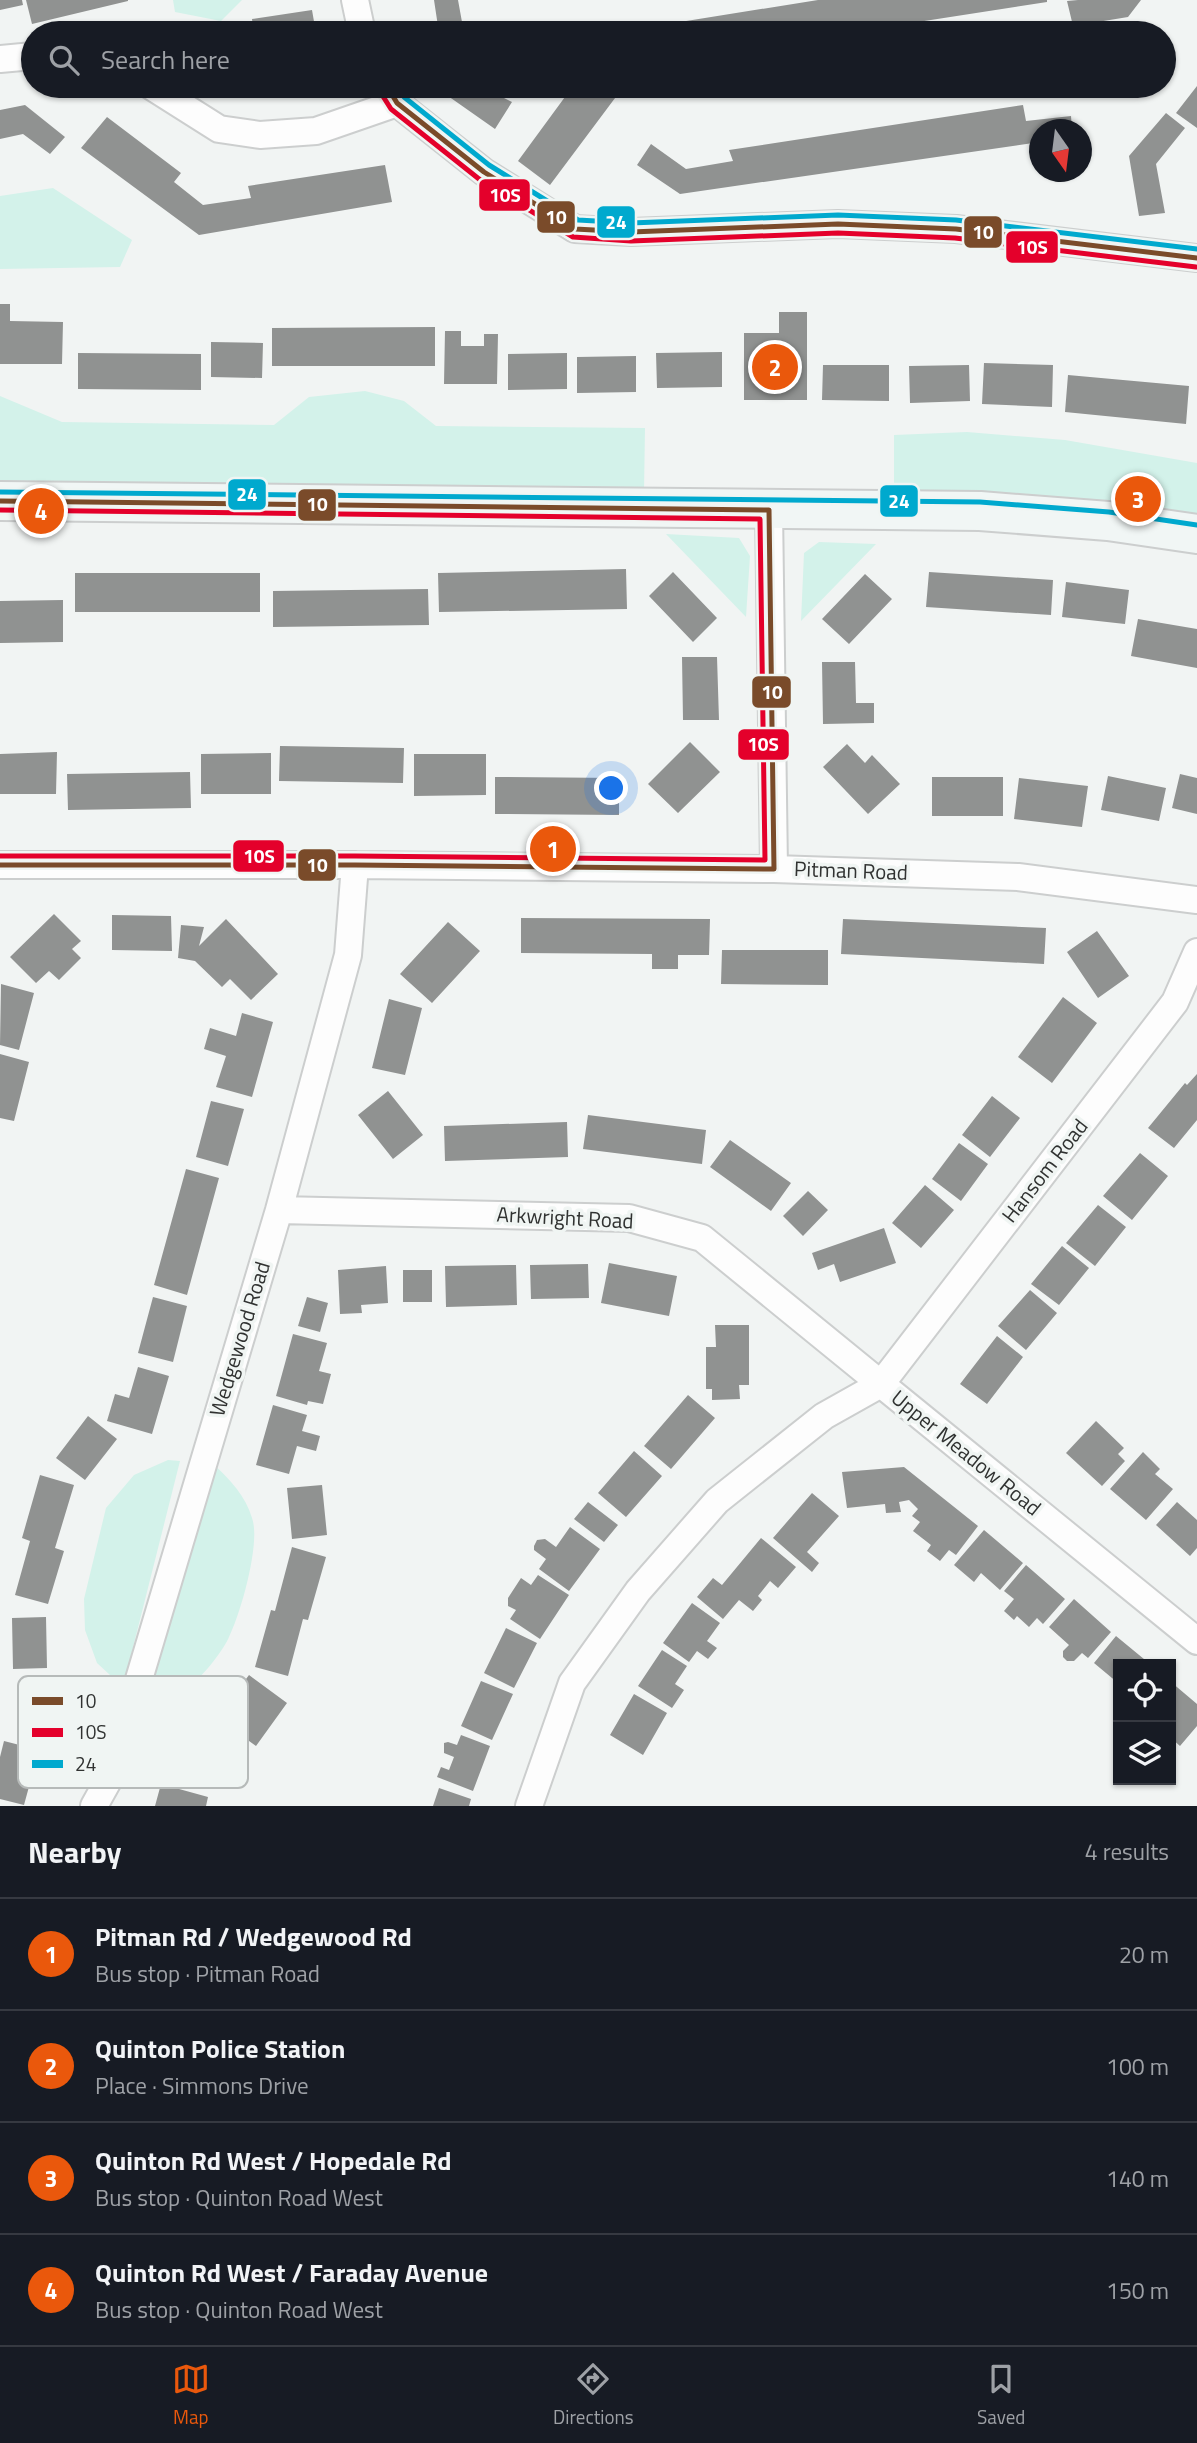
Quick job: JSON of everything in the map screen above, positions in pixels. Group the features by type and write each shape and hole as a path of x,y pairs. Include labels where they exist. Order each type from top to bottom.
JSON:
{"street":[{"path":"355,0 359,21"},
{"path":"0,59 21,57"},
{"path":"171,98 219,129 260,135 316,131 384,98"},
{"path":"397,98 484,172 576,229 631,232 838,224 956,229 1197,258"},
{"path":"0,501 980,511 1108,521 1197,534"},
{"path":"769,510 774,869"},
{"name":"Pitman Road","path":"0,865 774,869 1018,877 1197,900"},
{"name":"Wedgewood Road","path":"140,1676 279,1210 348,955 355,865"},
{"name":"Hansom Road","path":"881,1384 1175,1002 1197,952"},
{"name":"Arkwright Road","path":"279,1210 629,1218 702,1238 881,1384"},
{"name":"Upper Meadow Road","path":"529,1806 572,1683 638,1591 717,1500 824,1416 881,1384 1197,1641"},
{"name":"Wedgewood Road","path":"94,1806 104,1788"}],"green space":[{"path":"173,0 242,0 221,21 175,12"},
{"path":"53,188 132,240 120,267 0,269 0,196"},
{"path":"365,391 404,401 436,426 645,428 644,492 0,488 0,396 62,422 274,425 309,397"},
{"path":"967,432 1065,440 1197,463 1197,523 894,494 894,435"},
{"path":"666,534 739,538 750,556 746,617"},
{"path":"819,542 876,544 801,621 804,553"},
{"path":"168,1460 180,1461 126,1676 111,1676 97,1663 85,1630 84,1599 106,1508 134,1475"},
{"path":"215,1466 237,1489 252,1518 254,1543 244,1595 226,1642 202,1675 149,1675"}],"building":[{"path":"0,0 22,0 23,5 0,10"},
{"path":"26,0 128,0 45,21 31,21"},
{"path":"434,0 458,0 462,21 437,21"},
{"path":"818,0 1047,0 924,21 686,21"},
{"path":"1141,0 1128,17 1104,21 1072,21 1067,1"},
{"path":"312,10 314,21 252,21"},
{"path":"1197,86 1197,128 1176,113"},
{"path":"451,98 504,98 512,102 495,129"},
{"path":"564,98 615,98 550,185 518,161"},
{"path":"25,105 65,137 50,154 23,134 0,139 0,110"},
{"path":"1023,105 1026,121 1029,121 1029,144 680,194 637,165 651,144 686,169 733,161 729,150"},
{"path":"1166,113 1185,128 1156,164 1165,213 1139,216 1129,156"},
{"path":"1071,116 1071,119 1044,119"},
{"path":"107,117 181,173 174,182 203,205 251,198 248,186 385,165 392,202 199,235 81,148"},
{"path":"0,304 10,304 10,321 63,322 62,364 0,364"},
{"path":"779,312 807,312 807,400 744,400 744,333 779,333"},
{"path":"435,327 435,366 272,366 272,328"},
{"path":"445,331 461,331 461,346 484,346 484,334 498,334 497,384 444,384"},
{"path":"211,342 263,343 262,378 211,377"},
{"path":"722,352 722,387 657,388 656,353"},
{"path":"78,353 201,354 201,390 78,389"},
{"path":"567,353 567,389 508,390 508,354"},
{"path":"636,356 636,392 577,393 577,357"},
{"path":"984,363 1053,365 1052,407 982,404"},
{"path":"823,365 889,365 889,401 822,400"},
{"path":"969,365 970,401 910,403 909,366"},
{"path":"1068,375 1189,386 1186,424 1065,412"},
{"path":"626,569 627,609 439,612 438,573"},
{"path":"673,572 717,618 693,642 649,596"},
{"path":"929,572 1053,580 1051,615 926,607"},
{"path":"75,573 260,573 260,612 75,612"},
{"path":"865,574 892,599 849,644 822,619"},
{"path":"1066,582 1129,590 1125,624 1062,617"},
{"path":"428,589 429,625 273,627 273,591"},
{"path":"63,600 63,642 0,643 0,601"},
{"path":"1138,619 1197,629 1197,668 1131,656"},
{"path":"682,657 717,657 719,720 683,720"},
{"path":"822,662 855,662 856,703 874,703 874,723 823,724"},
{"path":"690,742 720,772 678,813 648,784"},
{"path":"847,744 865,763 872,755 900,784 868,814 823,767"},
{"path":"280,746 404,748 403,783 279,781"},
{"path":"57,752 56,794 0,794 0,754"},
{"path":"271,753 271,794 201,794 201,754"},
{"path":"414,754 486,754 486,795 414,796"},
{"path":"190,772 191,808 68,810 67,774"},
{"path":"1180,774 1197,778 1197,814 1172,808"},
{"path":"1108,776 1166,788 1159,821 1101,810"},
{"path":"495,777 619,778 619,815 495,814"},
{"path":"932,777 1003,777 1003,816 932,816"},
{"path":"1019,778 1088,786 1082,827 1014,819"},
{"path":"54,914 81,941 72,949 81,958 59,980 49,971 36,983 10,957"},
{"path":"112,915 171,916 172,951 112,950"},
{"path":"521,918 710,919 709,955 678,955 678,969 652,969 652,954 521,953"},
{"path":"226,919 278,974 251,1000 230,979 222,987 195,961 178,958 181,925 204,927 199,946"},
{"path":"843,919 1046,928 1044,964 841,954"},
{"path":"448,922 480,951 432,1003 400,974"},
{"path":"1097,931 1129,976 1098,998 1067,952"},
{"path":"722,950 828,950 828,985 721,984"},
{"path":"1,984 34,993 19,1050 0,1045"},
{"path":"1063,997 1097,1023 1052,1083 1018,1057"},
{"path":"389,999 422,1008 405,1075 372,1068"},
{"path":"242,1013 273,1022 252,1097 216,1087 226,1056 204,1049 210,1028 236,1036"},
{"path":"0,1054 29,1062 14,1121 0,1118"},
{"path":"1197,1074 1197,1120 1174,1148 1148,1128 1185,1083 1187,1085"},
{"path":"388,1091 423,1135 393,1159 358,1115"},
{"path":"992,1096 1020,1118 990,1157 962,1135"},
{"path":"211,1101 244,1109 228,1166 196,1157"},
{"path":"588,1115 706,1130 702,1164 583,1149"},
{"path":"567,1122 568,1157 445,1161 444,1126"},
{"path":"730,1140 791,1183 771,1211 710,1167"},
{"path":"959,1143 988,1164 961,1201 932,1179"},
{"path":"1140,1153 1168,1176 1132,1220 1103,1196"},
{"path":"186,1169 219,1178 187,1295 154,1285"},
{"path":"925,1185 954,1210 921,1248 892,1223"},
{"path":"808,1191 828,1210 803,1236 783,1216"},
{"path":"1098,1205 1126,1227 1095,1266 1066,1243"},
{"path":"884,1228 896,1263 840,1282 834,1264 818,1270 812,1253"},
{"path":"1062,1246 1089,1268 1059,1305 1031,1284"},
{"path":"609,1263 677,1276 669,1316 601,1303"},
{"path":"588,1264 589,1298 531,1299 530,1265"},
{"path":"516,1265 517,1305 446,1307 445,1266"},
{"path":"386,1266 388,1303 361,1305 362,1313 340,1314 338,1270"},
{"path":"403,1270 432,1270 432,1302 403,1302"},
{"path":"1030,1290 1057,1313 1026,1350 998,1326"},
{"path":"153,1297 187,1306 173,1362 138,1353"},
{"path":"307,1297 328,1303 320,1332 298,1326"},
{"path":"715,1325 749,1325 749,1385 739,1385 740,1399 712,1400 712,1389 706,1389 706,1347 716,1347"},
{"path":"293,1334 327,1343 319,1371 331,1374 323,1404 308,1401 307,1405 276,1396"},
{"path":"997,1336 1023,1357 987,1404 960,1384"},
{"path":"138,1367 169,1376 152,1434 107,1421 115,1394 129,1398"},
{"path":"688,1395 715,1418 671,1469 644,1446"},
{"path":"273,1405 307,1415 302,1431 320,1436 316,1451 297,1446 289,1474 256,1465"},
{"path":"88,1416 117,1439 85,1480 56,1458"},
{"path":"1096,1421 1124,1448 1118,1454 1125,1461 1102,1486 1066,1453"},
{"path":"634,1451 662,1476 626,1517 598,1493"},
{"path":"1143,1452 1160,1469 1155,1474 1173,1489 1146,1520 1110,1489"},
{"path":"904,1467 978,1526 956,1555 949,1550 940,1561 927,1551 931,1545 913,1531 920,1522 912,1516 918,1509 909,1500 899,1502 901,1512 886,1513 885,1504 847,1508 842,1472"},
{"path":"40,1475 74,1485 55,1548 64,1551 48,1604 15,1595 30,1541 22,1538"},
{"path":"322,1485 327,1535 292,1539 287,1488"},
{"path":"812,1493 839,1516 807,1552 819,1563 812,1572 773,1538"},
{"path":"588,1502 618,1525 604,1542 574,1519"},
{"path":"1177,1502 1197,1520 1197,1548 1190,1556 1156,1525"},
{"path":"570,1527 600,1549 569,1591 539,1569 546,1559 534,1550 534,1546 537,1540 545,1539 556,1547"},
{"path":"984,1530 1023,1563 1000,1590 981,1573 974,1582 954,1565"},
{"path":"761,1538 796,1567 778,1588 770,1581 758,1596 762,1600 753,1611 739,1600 723,1619 697,1597 713,1578 722,1585"},
{"path":"292,1547 326,1557 308,1620 303,1619 288,1676 255,1667 271,1610 275,1611"},
{"path":"1026,1565 1065,1599 1043,1624 1037,1618 1029,1627 1017,1616 1014,1620 1004,1611 1014,1599 1004,1591"},
{"path":"538,1575 569,1595 540,1639 510,1619 516,1610 508,1606 508,1598 521,1578 531,1585"},
{"path":"1074,1599 1111,1632 1088,1658 1082,1653 1074,1661 1067,1661 1063,1657 1063,1651 1069,1645 1049,1627"},
{"path":"692,1603 720,1623 707,1641 717,1648 708,1659 697,1651 689,1662 663,1643"},
{"path":"46,1617 47,1668 13,1669 12,1618"},
{"path":"506,1628 537,1643 514,1688 484,1673"},
{"path":"1116,1636 1144,1659 1113,1659 1113,1679 1094,1663"},
{"path":"662,1650 687,1666 675,1684 684,1690 672,1708 638,1686"},
{"path":"248,1676 287,1703 256,1746 248,1740"},
{"path":"481,1681 513,1694 492,1740 461,1726"},
{"path":"1176,1686 1197,1704 1197,1726 1180,1746 1176,1742"},
{"path":"634,1694 667,1713 643,1755 610,1735"},
{"path":"461,1735 490,1746 473,1791 437,1777 441,1767 449,1770 454,1757 444,1753 444,1743 457,1745"},
{"path":"4,1741 18,1745 18,1788 29,1788 24,1805 0,1799 0,1757"},
{"path":"160,1788 175,1788 208,1797 206,1806 155,1806"},
{"path":"439,1788 471,1799 469,1806 433,1806"}],"transit line":[{"name":"10S","path":"384,98 391,109 479,179 573,237 631,241 838,233 955,238 1196,267"},
{"name":"10","path":"394,98 484,172 575,229 631,232 838,224 956,229 1197,258"},
{"name":"24","path":"405,98 489,165 578,220 631,223 838,215 956,220 1197,249"},
{"name":"24","path":"0,492 980,502 1109,512 1197,525"},
{"name":"10","path":"0,501 769,510 774,869 0,865"},
{"name":"10S","path":"0,510 760,519 765,860 0,856"}],"place":[{"name":"Quinton Police Station","path":"775,367"},
{"name":"Quinton Rd West / Hopedale Rd","path":"1138,499"},
{"name":"Quinton Rd West / Faraday Avenue","path":"41,511"},
{"name":"Pitman Rd / Wedgewood Rd","path":"553,849"}]}
